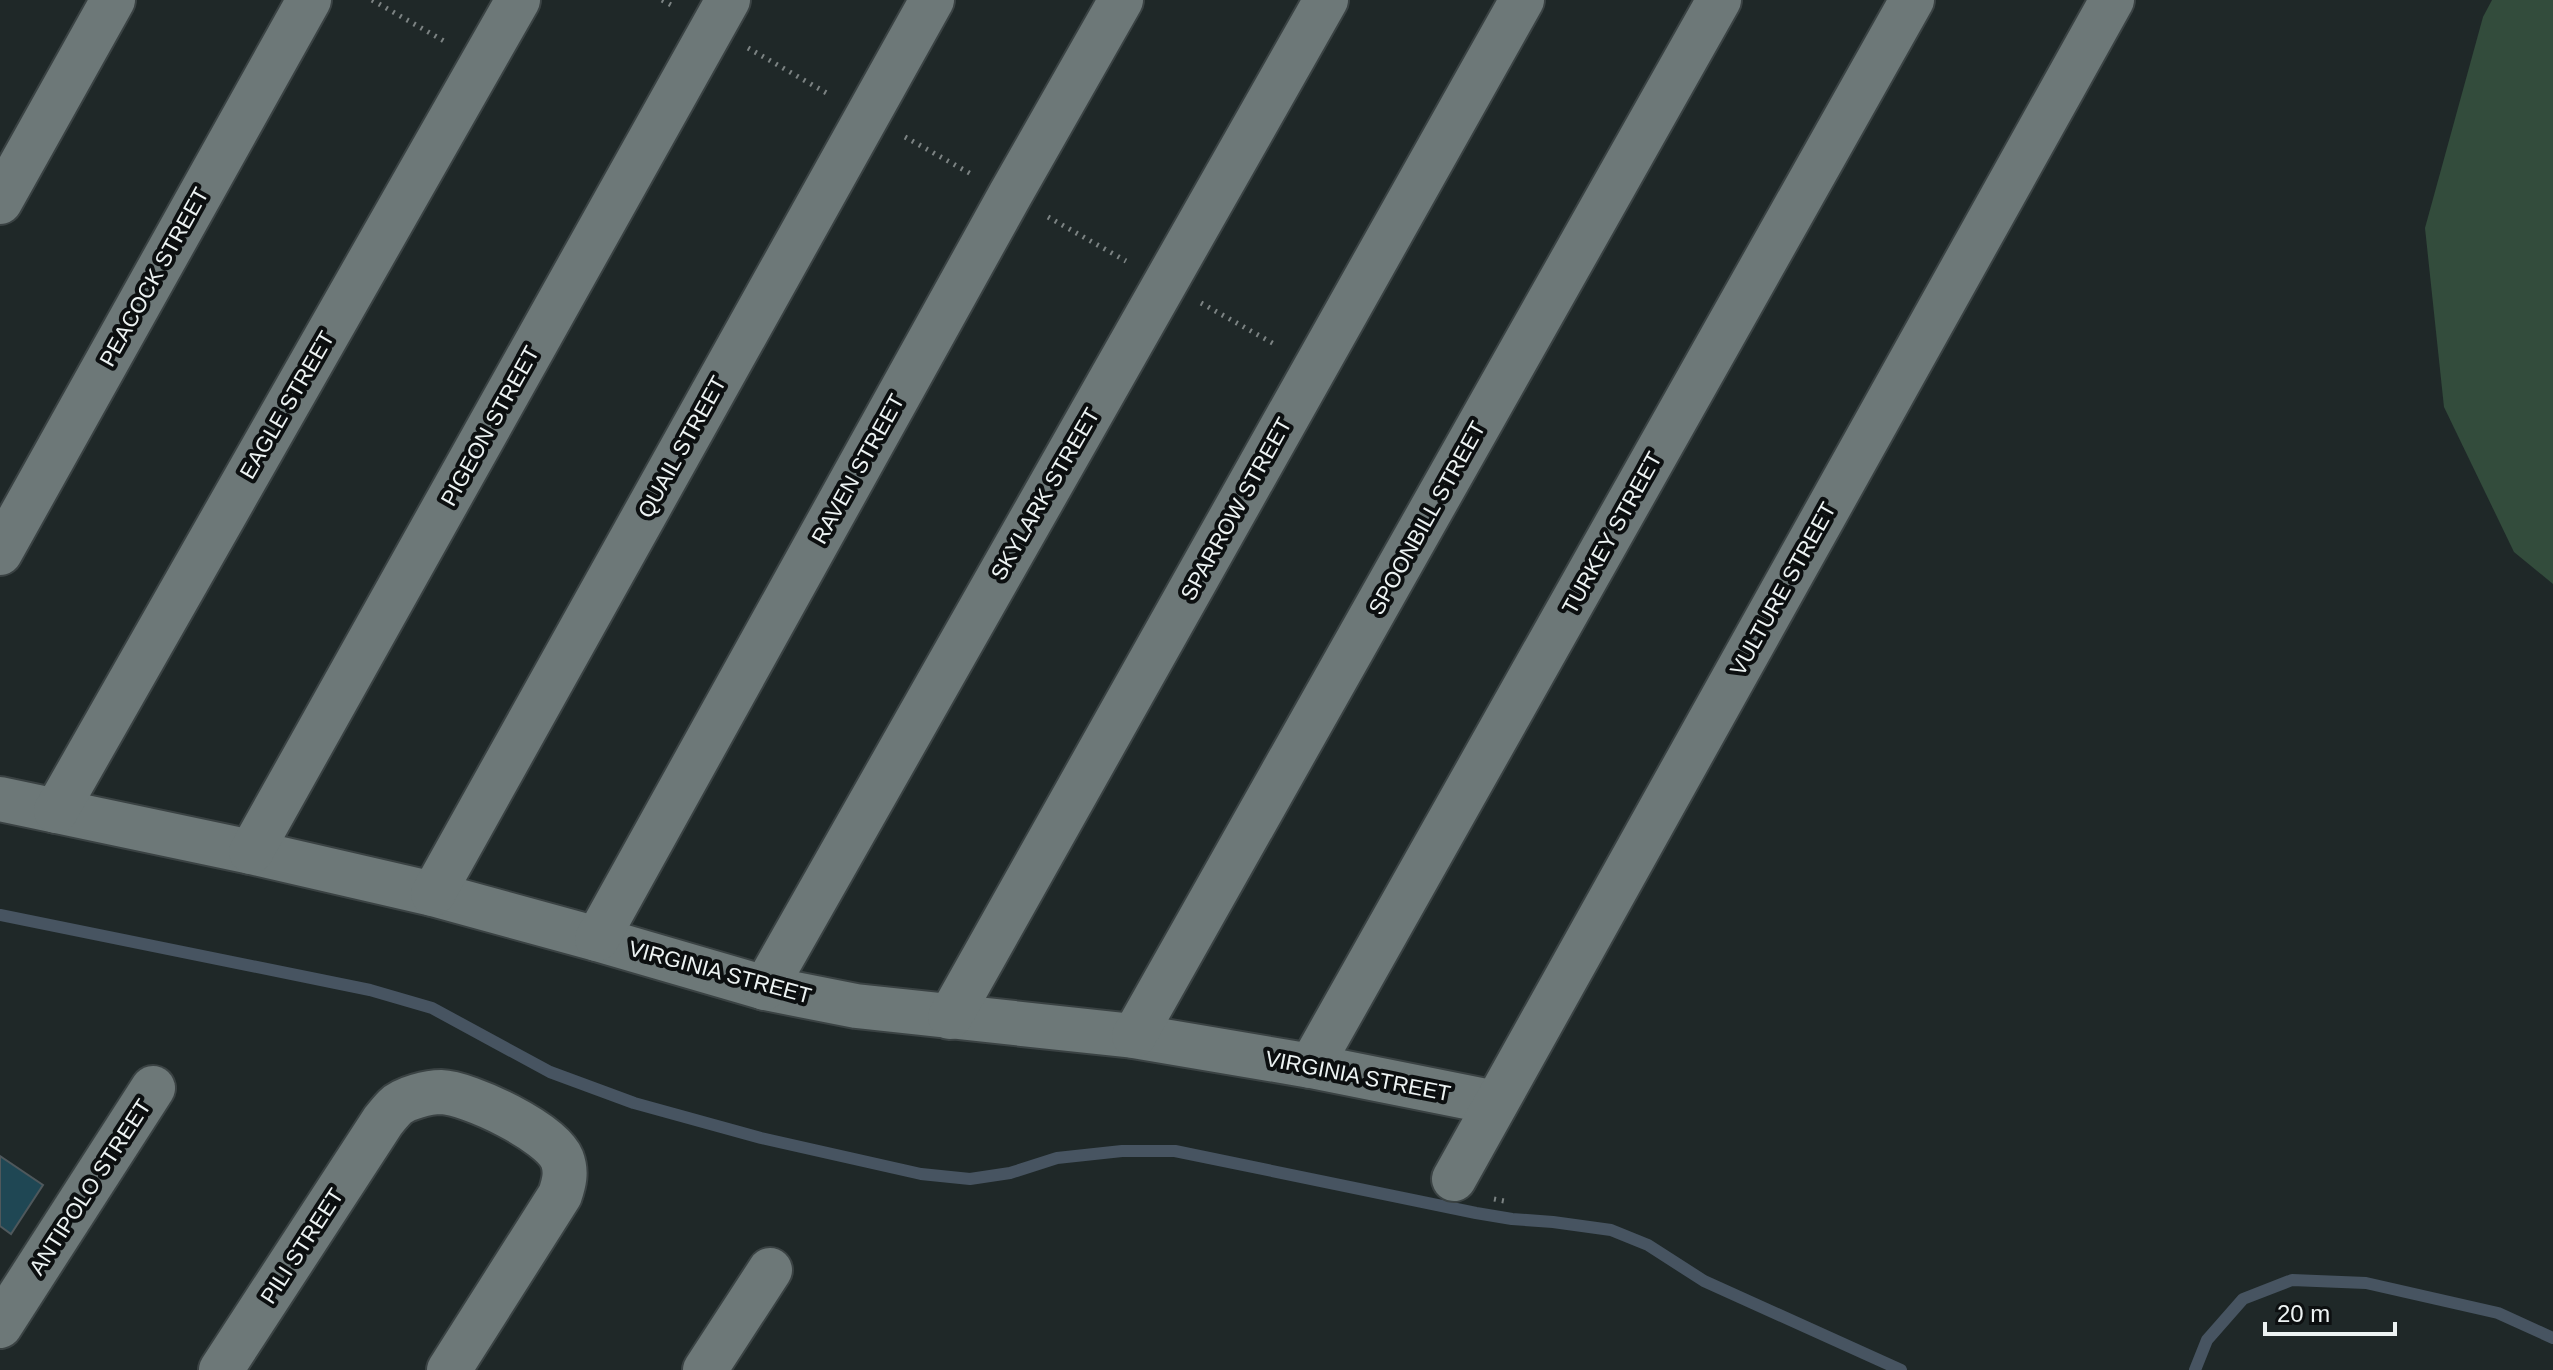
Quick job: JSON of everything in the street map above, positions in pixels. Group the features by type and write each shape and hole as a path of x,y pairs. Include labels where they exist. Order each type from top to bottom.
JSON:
{"street":[{"path":"0,202 113,0"},
{"name":"PEACOCK STREET","path":"0,553 309,0"},
{"name":"EAGLE STREET","path":"56,811 518,0"},
{"name":"PIGEON STREET","path":"251,852 728,0"},
{"name":"QUAIL STREET","path":"433,894 932,0"},
{"name":"RAVEN STREET","path":"597,939 1121,0"},
{"name":"SKYLARK STREET","path":"765,988 1326,0"},
{"name":"SPARROW STREET","path":"950,1017 1522,0"},
{"name":"SPOONBILL STREET","path":"1134,1036 1719,0"},
{"name":"TURKEY STREET","path":"1311,1066 1912,0"},
{"name":"VULTURE STREET","path":"1454,1179 2112,0"},
{"name":"VIRGINIA STREET","path":"0,799 433,894 765,988 856,1006 1134,1036 1311,1066 1496,1103"},
{"name":"ANTIPOLO STREET","path":"0,1326 153,1088"},
{"name":"PILI STREET","path":"221,1370 383,1121 397,1104 441,1092 462,1096 527,1125 550,1141 562,1158 565,1179 560,1195 449,1370"},
{"path":"705,1370 770,1270"}],"path":[{"path":"372,0 482,63"}],"green space":[{"path":"2492,0 2553,0 2553,584 2514,552 2444,407 2425,228 2483,17"}],"building":[{"path":"0,1156 43,1185 11,1234 0,1226"}],"waterway":[{"path":"0,915 370,990 432,1008 550,1072 634,1103 761,1138 921,1174 970,1179 1010,1173 1057,1158 1122,1151 1175,1151 1476,1213 1611,1230 1648,1245 1704,1281 1901,1370"},
{"path":"2195,1370 2207,1340 2243,1299 2292,1280 2366,1283 2498,1313 2553,1338"}]}
